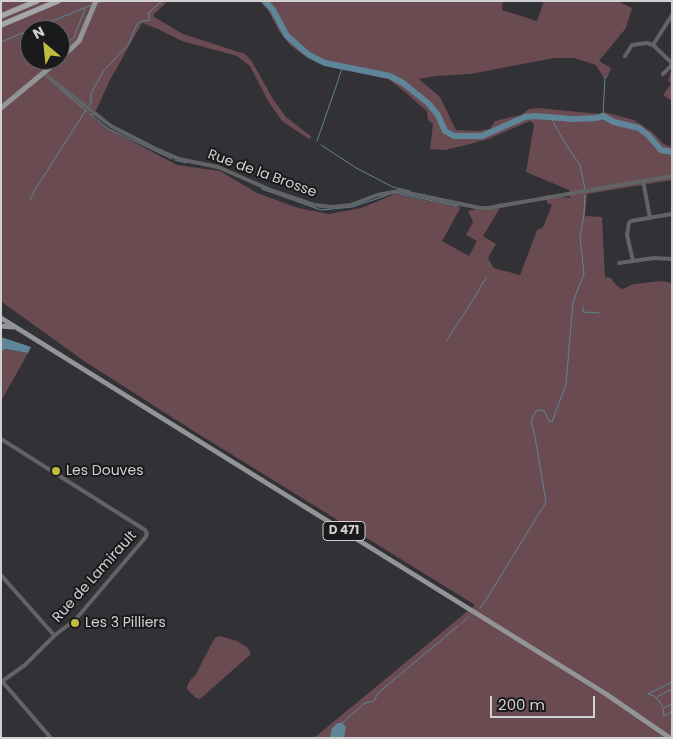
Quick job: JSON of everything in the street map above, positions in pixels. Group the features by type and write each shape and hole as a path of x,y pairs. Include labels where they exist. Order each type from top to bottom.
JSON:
{"highway":[{"path":"1,16 37,1"},
{"path":"1,25 58,1"}],"main road":[{"path":"70,50 79,41 95,4"},
{"path":"1,108 47,70"},
{"name":"D 471","path":"1,318 606,694 670,738"},
{"name":"D 471","path":"1,326 16,328"}],"street":[{"path":"653,44 672,15"},
{"path":"625,56 632,45 653,44 672,64 663,74"},
{"name":"Rue de la Brosse","path":"43,73 111,126 156,149 179,159 218,167 273,191 314,205 332,207 351,205 377,195 399,191 488,208 672,176"},
{"path":"643,181 650,218"},
{"path":"633,261 627,235 629,223 631,221 672,214"},
{"path":"619,263 654,258 672,259"},
{"name":"Rue de Lamirault","path":"1,438 146,532 145,538 76,620 55,635 52,634 1,574"},
{"path":"51,738 2,681 25,665 55,635"}],"shaded area":[{"path":"1,1 168,1 154,14 154,17 183,34 245,54 251,60 273,99 286,117 312,137 309,139 282,121 268,101 250,66 237,56 182,41 142,23 110,80 93,117 109,129 177,165 220,171 257,193 298,208 329,214 361,208 395,194 461,207 442,241 469,256 477,241 466,235 473,222 468,211 503,203 483,236 496,244 488,258 494,268 520,275 537,230 543,227 552,205 547,203 546,195 570,198 569,190 526,172 534,124 530,121 488,139 466,145 445,150 430,149 433,124 428,120 427,111 388,79 345,70 320,63 305,56 290,45 279,31 268,10 259,1 503,1 502,10 537,21 544,1 617,1 632,8 626,28 599,61 611,68 607,78 604,78 596,65 574,58 554,58 470,74 419,79 440,97 456,130 476,131 490,129 495,121 521,115 529,109 538,108 600,114 604,112 634,120 652,132 664,144 672,146 672,180 587,194 585,216 602,217 605,277 611,278 622,289 634,284 661,281 672,283 672,738 314,738 475,605 84,361 1,301"},
{"path":"672,69 672,101 663,95 671,84 668,80"},
{"path":"4,349 28,353 1,401 1,352"},
{"path":"220,636 237,641 248,648 251,654 200,699 196,698 187,689 187,686 195,676 213,641 216,637"}],"water":[{"path":"1,337 31,347 28,353 5,349 1,352"},
{"path":"338,723 342,723 346,727 344,738 330,738 332,728"}],"waterway":[{"path":"98,3 103,1"},
{"path":"89,106 91,93 104,70 128,45 137,24 150,20 148,13 162,1"},
{"path":"265,1 273,10 287,36 309,55 325,63 390,76 403,83 428,103 438,115 445,131 454,136 482,136 525,117 573,119 603,116 614,122 639,128 661,150 672,152"},
{"path":"55,20 92,5"},
{"path":"70,41 74,37 85,9"},
{"path":"1,42 20,34"},
{"path":"339,77 343,66"},
{"path":"603,116 605,77"},
{"path":"317,141 339,78"},
{"path":"50,81 57,86"},
{"path":"60,89 87,112"},
{"path":"30,200 86,110"},
{"path":"90,114 109,129 172,159"},
{"path":"550,116 580,165 585,189"},
{"path":"321,145 358,169 393,187 410,191"},
{"path":"175,160 186,163"},
{"path":"262,189 321,210 352,207 388,195"},
{"path":"395,193 458,206"},
{"path":"480,608 546,502 531,421 536,411 541,410 545,412 549,421 552,422 566,384 573,302 584,274 580,237 585,195"},
{"path":"480,287 486,278"},
{"path":"447,340 480,289"},
{"path":"583,307 583,312 599,313"},
{"path":"461,624 468,617"},
{"path":"342,723 365,703 374,701 378,693 458,626"},
{"path":"672,682 648,694 654,696 660,702 664,716 672,712"},
{"path":"657,697 672,689"},
{"path":"664,708 672,704"}],"place":[{"name":"Les Douves","path":"56,471"},
{"name":"Les 3 Pilliers","path":"75,623"}]}
